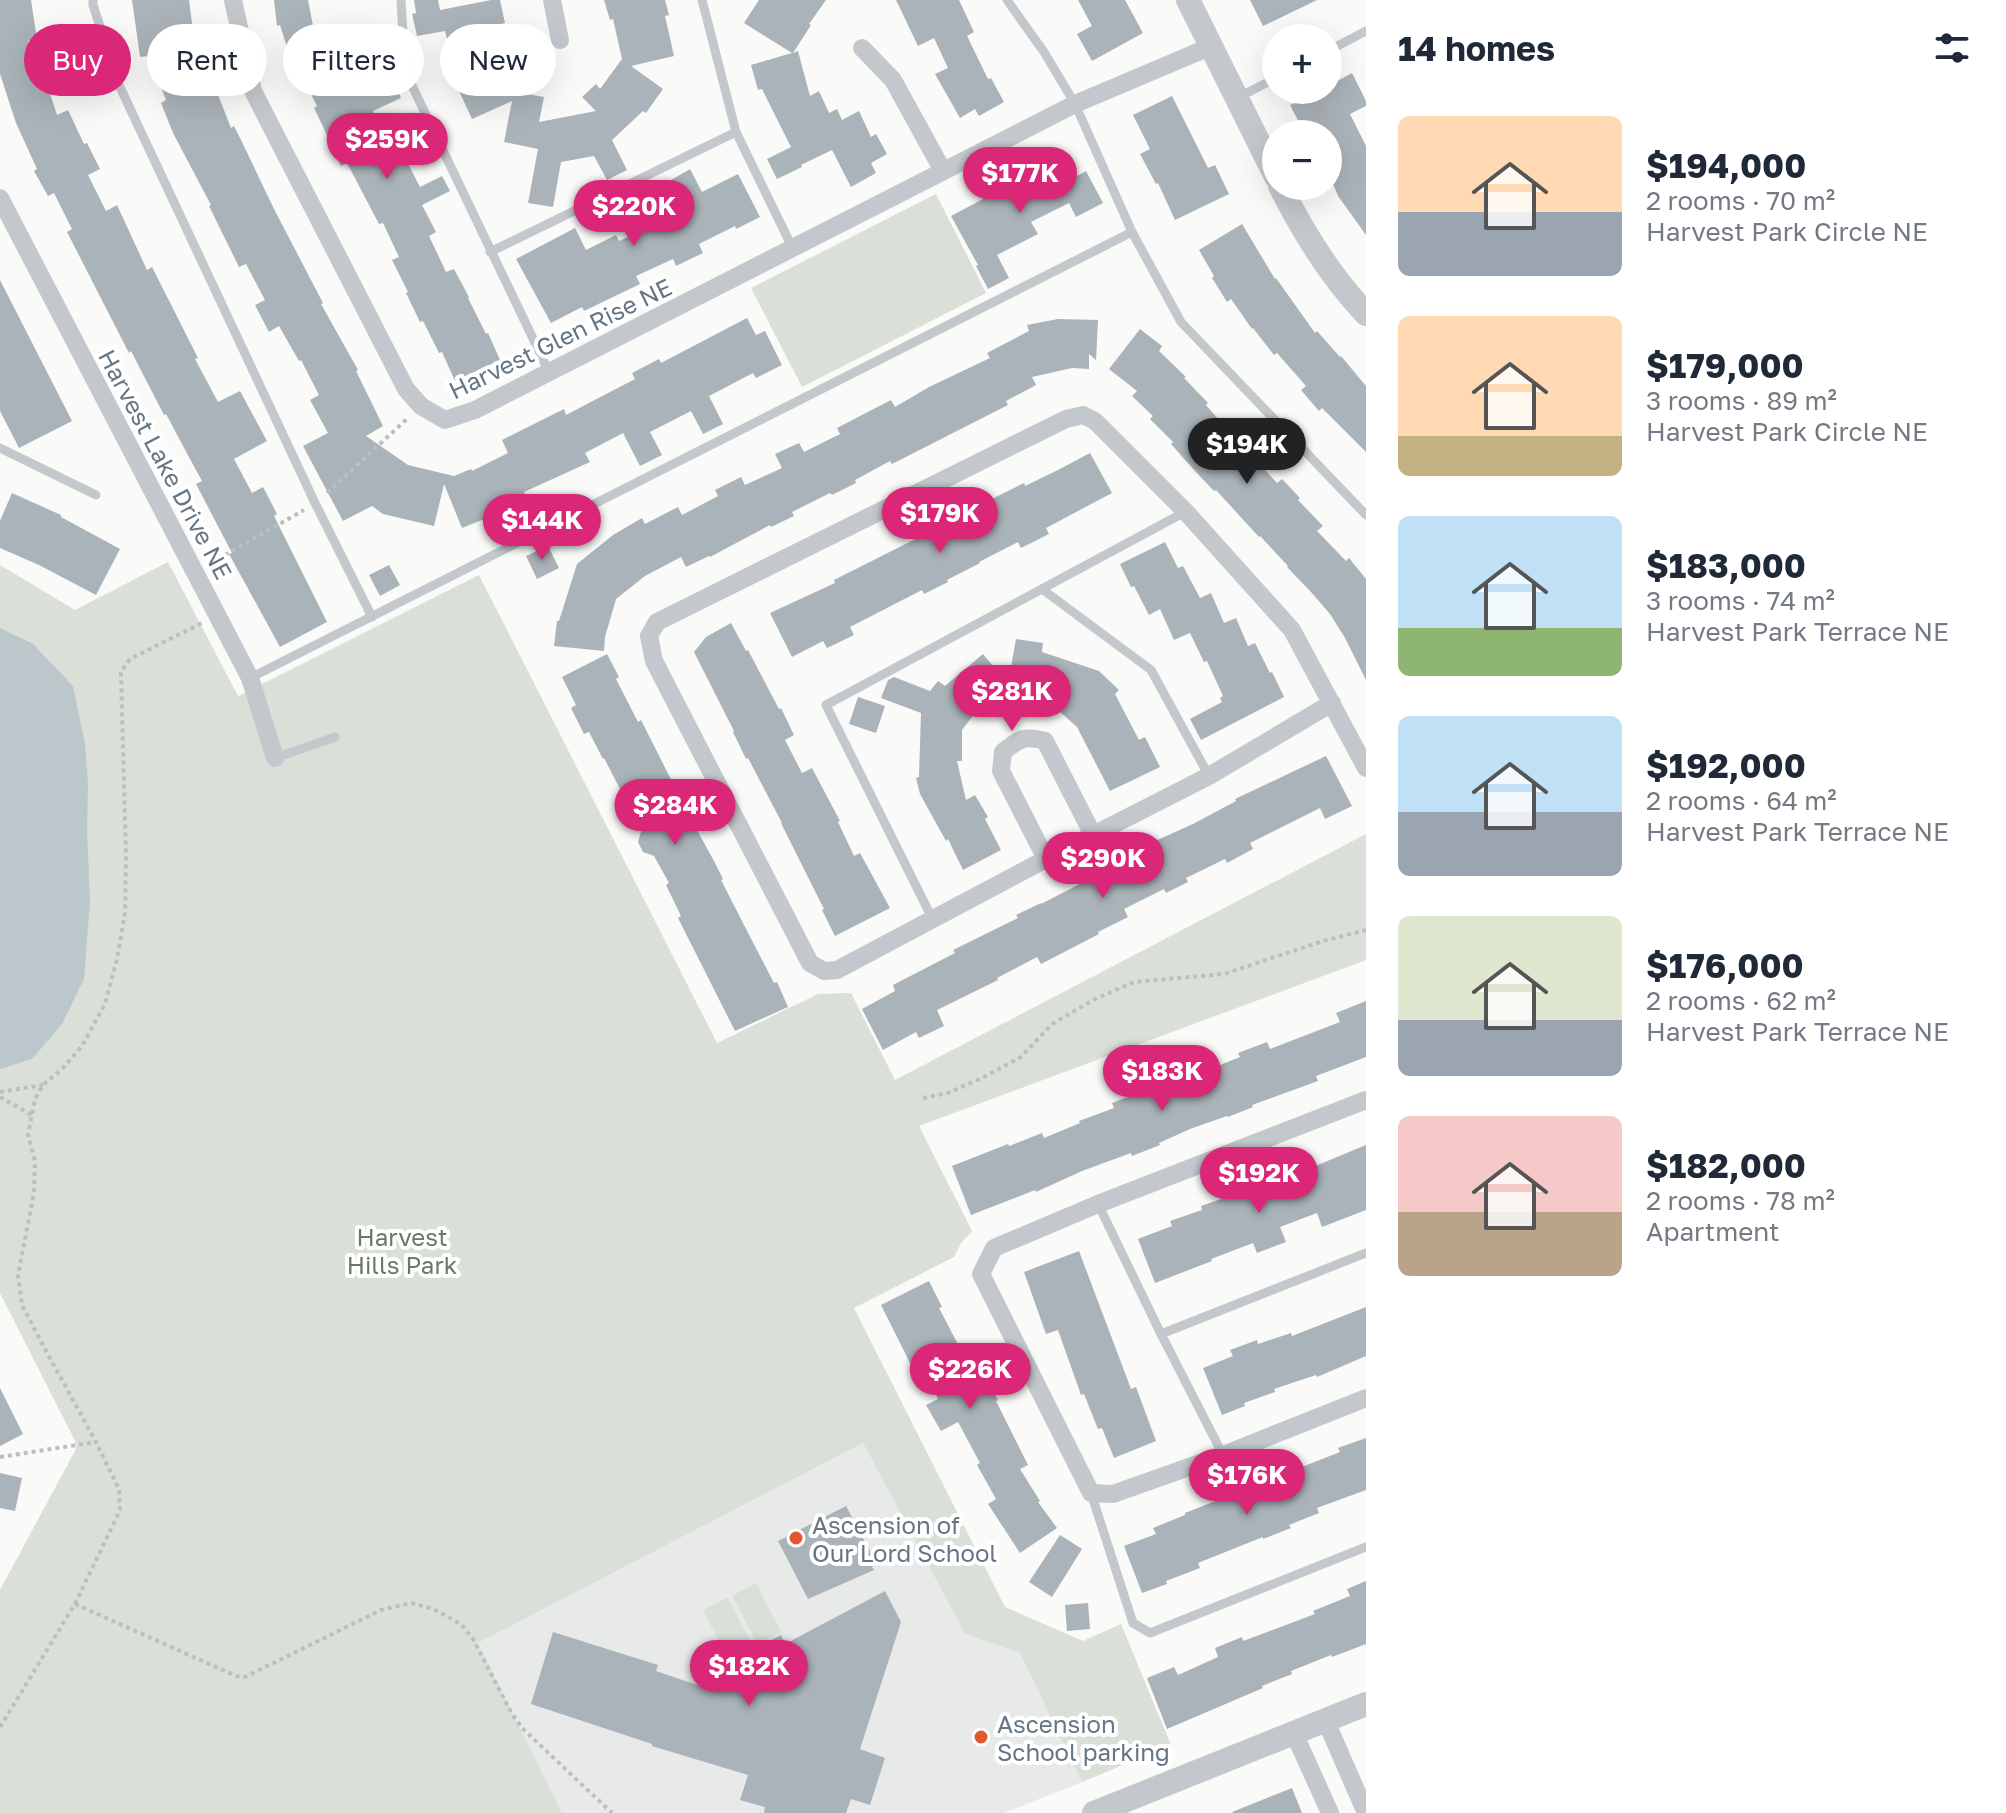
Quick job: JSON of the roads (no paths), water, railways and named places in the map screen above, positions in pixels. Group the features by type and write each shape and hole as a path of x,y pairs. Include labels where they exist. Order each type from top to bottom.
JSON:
{"street":[{"name":"Harvest Glen Rise NE","path":"233,0 253,91 406,389 421,406 445,420 475,410 1075,104 1212,46"},
{"path":"552,0 560,40"},
{"path":"1188,0 1262,149"},
{"path":"862,48 893,80 943,171"},
{"name":"Harvest Lake Drive NE","path":"0,198 250,678 275,758"},
{"path":"1287,200 1347,294 1366,314"},
{"path":"1332,703 1209,776 837,970 824,971 810,963 654,661 649,636 657,622 1066,419 1083,415 1095,421 1185,511 1292,630 1332,703 1366,768"},
{"path":"1046,859 1001,771 1003,752 1018,741 1030,737 1045,741 1093,835"},
{"path":"1366,1100 1098,1204 994,1248 981,1274 1091,1493 1113,1494 1223,1455 1366,1398"},
{"path":"1094,1813 1366,1704"},
{"path":"1325,1719 1366,1813"},
{"path":"1294,1733 1330,1813"}],"lane":[{"path":"93,0 119,85 315,503 372,617"},
{"path":"401,0 405,71 549,372"},
{"path":"702,0 736,132 793,249"},
{"path":"1007,0 1044,52 1075,104 1132,232 1181,322 1366,515"},
{"path":"1342,44 1366,31"},
{"path":"1237,98 1262,85"},
{"path":"490,252 736,132"},
{"path":"250,678 1132,232"},
{"path":"0,448 96,495"},
{"path":"933,920 826,705 1185,511"},
{"path":"1042,589 1151,670 1209,776"},
{"path":"275,758 335,737"},
{"path":"1098,1204 1223,1455"},
{"path":"1161,1334 1366,1253"},
{"path":"1091,1493 1133,1623 1150,1633 1366,1547"}],"place":[{"name":"Ascension of Our Lord School","path":"796,1538"},
{"name":"Ascension School parking","path":"981,1737"}],"park label":[{"name":"Harvest Hills Park","path":"402,1250"}]}
